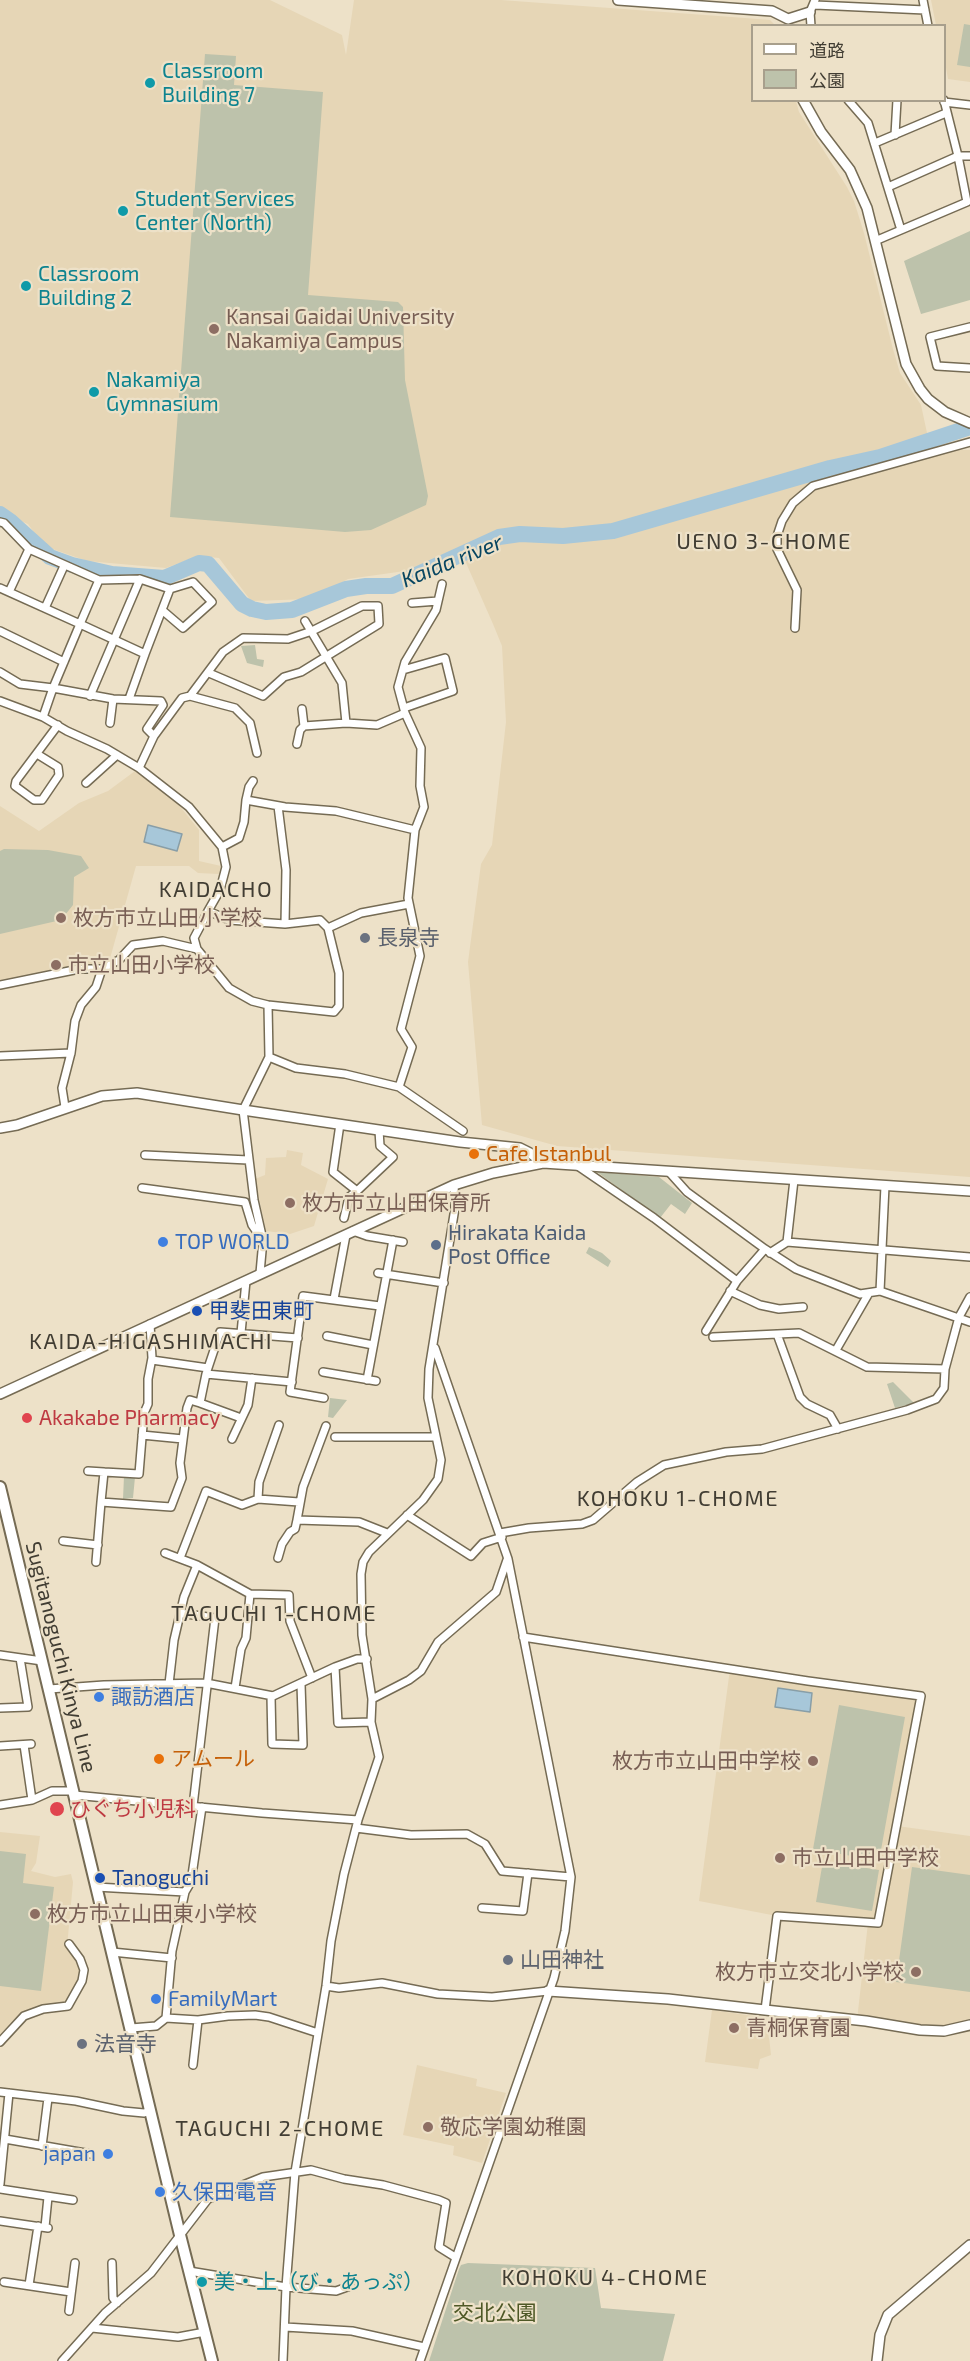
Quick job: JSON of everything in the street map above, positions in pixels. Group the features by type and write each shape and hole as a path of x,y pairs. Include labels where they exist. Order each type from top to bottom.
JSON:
{"main road":[{"name":"Sugitanoguchi Kinya Line","path":"0,1487 212,2361"}],"street":[{"path":"618,0 720,4 772,11 790,22 813,6 925,10"},
{"path":"923,0 928,24"},
{"path":"811,24 813,6"},
{"path":"946,101 970,105"},
{"path":"804,102 816,124 845,162 859,187 867,208 906,364 928,399 945,412 970,423"},
{"path":"895,135 897,102"},
{"path":"875,241 969,202 944,102"},
{"path":"855,104 868,123 901,230"},
{"path":"875,143 946,113"},
{"path":"888,187 958,156 970,156"},
{"path":"970,327 930,337 937,366 970,368"},
{"path":"795,628 797,590 777,549 782,521 793,503 813,486 970,442"},
{"path":"0,522 4,523 29,549 99,580 140,579 170,589 193,582 212,602 183,628 162,610"},
{"path":"9,592 29,549"},
{"path":"45,608 64,566"},
{"path":"90,696 140,579"},
{"path":"43,717 99,580"},
{"path":"399,1087 412,1047 401,1029 420,956 409,904 415,830 424,807 420,786 421,748 398,687 405,663 436,610 442,584"},
{"path":"0,588 145,654"},
{"path":"129,699 170,589"},
{"path":"412,603 438,601"},
{"path":"190,696 223,652 243,638 288,639 312,631 362,606 379,602 379,624 301,672 284,677 262,696 209,673"},
{"path":"305,621 342,683 346,723"},
{"path":"0,631 64,662"},
{"path":"297,744 300,730 304,726 346,723 377,725 405,710 453,691 445,658 403,670"},
{"path":"0,672 20,684 113,699 161,701 163,705 147,729 154,736"},
{"path":"139,768 154,736 182,698 190,696 235,708 250,723 257,753"},
{"path":"110,723 113,699"},
{"path":"0,701 43,717 139,768 189,807 222,847 226,867 220,890 208,912 194,938 197,949 229,988 252,1001 268,1005 334,1012 339,1006 339,973 328,928 320,920 285,924 229,920 208,912"},
{"path":"302,708 304,726"},
{"path":"37,754 58,767 59,775 42,800 34,800 15,786 16,781 58,725"},
{"path":"86,783 117,755"},
{"path":"222,847 239,838 244,822 249,787 253,781"},
{"path":"246,800 278,806 336,811 415,830"},
{"path":"278,806 286,870 285,924"},
{"path":"328,928 361,913 409,904"},
{"path":"0,985 79,969 102,969 119,960 133,945 163,941 197,949"},
{"path":"65,1107 62,1088 72,1053 75,1021 81,1005 96,987 102,969"},
{"path":"260,1274 263,1240 248,1160 243,1110 269,1057 268,1005"},
{"path":"0,1056 72,1053"},
{"path":"269,1057 296,1068 345,1074 399,1087 463,1131"},
{"path":"0,1128 17,1125 102,1096 137,1093 460,1142 520,1148 543,1163"},
{"path":"340,1124 333,1172 357,1191"},
{"path":"344,1218 349,1197 393,1157 380,1146 379,1130"},
{"path":"145,1155 248,1160"},
{"path":"0,1394 454,1185 494,1173 543,1163 970,1191"},
{"path":"578,1166 654,1218 737,1281"},
{"path":"669,1172 687,1192 767,1251 807,1273 860,1294 880,1291 970,1322"},
{"path":"787,1242 794,1180"},
{"path":"283,2361 295,2172 326,1986 331,1941 344,1874 358,1820 379,1757 371,1722 372,1699 363,1635 361,1574 363,1562 369,1552 423,1500 438,1479 441,1460 428,1398 429,1369 455,1208 454,1185"},
{"path":"880,1291 885,1186"},
{"path":"142,1188 245,1202 252,1225 263,1240"},
{"path":"350,1233 403,1242"},
{"path":"334,1299 350,1233"},
{"path":"367,1380 380,1306 382,1274 393,1240"},
{"path":"706,1331 737,1281 767,1251 787,1242 970,1257"},
{"path":"382,1274 444,1283"},
{"path":"241,1333 246,1281"},
{"path":"730,1291 760,1305 779,1309 803,1307"},
{"path":"836,1350 869,1293"},
{"path":"324,1398 290,1392 303,1296 380,1306"},
{"path":"407,1515 471,1556 483,1544 514,1530 582,1524 593,1520 637,1482 664,1465 726,1452 762,1449 907,1410 936,1399 944,1388 945,1369 959,1317 970,1297"},
{"path":"88,1471 139,1474 144,1413 148,1404 148,1379 152,1360 150,1324"},
{"path":"200,1403 207,1371 220,1332 298,1338"},
{"path":"713,1337 799,1333 867,1367 945,1369"},
{"path":"777,1334 800,1397 807,1404 830,1415 838,1429"},
{"path":"327,1336 373,1345"},
{"path":"420,2361 554,1978 564,1931 570,1877 508,1559 434,1346"},
{"path":"152,1360 207,1371 292,1382"},
{"path":"323,1372 376,1381"},
{"path":"232,1438 248,1405 252,1378"},
{"path":"101,1502 171,1507 182,1478 180,1463 190,1400 241,1418"},
{"path":"258,1499 259,1482 271,1461 279,1425"},
{"path":"278,1558 282,1544 290,1532 295,1529 299,1502 326,1426"},
{"path":"142,1435 183,1439"},
{"path":"335,1437 435,1437"},
{"path":"96,1562 104,1472"},
{"path":"180,1558 206,1491 242,1505 258,1499 299,1502"},
{"path":"297,1521 359,1522 387,1533"},
{"path":"63,1541 98,1545"},
{"path":"165,1553 197,1565 250,1594 289,1595 290,1621 312,1678"},
{"path":"372,1699 409,1680 421,1671 438,1642 496,1592 508,1559"},
{"path":"169,1684 180,1613 197,1565"},
{"path":"235,1688 246,1638 250,1594"},
{"path":"180,1613 215,1618 193,1806"},
{"path":"523,1637 921,1696 878,1923 777,1916 765,2010"},
{"path":"0,1655 42,1661"},
{"path":"0,1708 28,1707 20,1658"},
{"path":"49,1689 104,1685 206,1683 271,1696 335,1667 357,1659 367,1659"},
{"path":"335,1667 338,1723 371,1722"},
{"path":"271,1696 272,1744 303,1745 301,1684"},
{"path":"0,1746 28,1744 32,1800"},
{"path":"0,1805 32,1800 52,1791 358,1820"},
{"path":"166,2018 172,1958 185,1892 190,1882 202,1807"},
{"path":"356,1828 411,1835 467,1834 485,1844 502,1871 570,1877"},
{"path":"482,1908 523,1911 528,1873"},
{"path":"96,1887 185,1892"},
{"path":"0,2042 24,2016 43,2009 68,2006 82,1981 84,1970 80,1959 69,1944"},
{"path":"112,1952 172,1958"},
{"path":"326,1986 339,1988 382,1983 438,1994 492,1997 548,1991 668,1999 866,2021 920,2030 944,2031 970,2025"},
{"path":"131,2028 156,2026 166,2018 198,2020 255,2015 269,2017 318,2033"},
{"path":"193,2065 198,2020"},
{"path":"0,2092 123,2111 144,2113 150,2111"},
{"path":"0,2184 9,2093"},
{"path":"42,2146 48,2098"},
{"path":"4,2139 91,2154"},
{"path":"62,2361 117,2303 151,2273 208,2199 263,2177 311,2170 344,2179 383,2185 446,2203 439,2247 455,2257"},
{"path":"0,2189 73,2200"},
{"path":"29,2285 44,2227 48,2197"},
{"path":"0,2221 44,2227"},
{"path":"877,2361 880,2335 888,2314 970,2245"},
{"path":"69,2311 75,2263"},
{"path":"112,2263 112,2298 117,2303"},
{"path":"189,2271 286,2287 336,2291 350,2286"},
{"path":"4,2282 71,2292"},
{"path":"285,2327 352,2331 424,2347"},
{"path":"92,2328 178,2337 205,2332"}],"shaded area":[{"path":"0,0 270,0 342,35 346,55 354,0 501,0 770,20 774,24 751,24 751,102 796,102 799,112 847,187 864,233 900,373 921,405 930,447 817,484 958,450 970,450 970,1177 557,1146 482,1125 468,962 481,864 492,845 506,722 502,646 459,547 419,569 348,579 311,599 251,601 219,558 199,556 166,568 87,561 44,546 28,524 0,512"},
{"path":"931,0 970,0 970,82 948,79 946,24 936,24"},
{"name":"枚方市立山田小学校","path":"135,771 178,804 199,830 199,861 221,866 219,874 198,873 189,866 136,866 109,962 0,982 0,806 39,831 79,803 108,791"},
{"name":"枚方市立山田保育所","path":"287,1150 303,1153 301,1165 328,1179 314,1226 290,1234 266,1231 255,1179 265,1175 266,1158 286,1157"},
{"name":"枚方市立山田中学校","path":"730,1669 921,1696 897,1826 970,1836 970,2025 944,2031 857,2020 868,1923 777,1916 699,1901"},
{"name":"枚方市立山田東小学校","path":"0,1832 40,1836 36,1863 31,1871 55,1877 71,1874 73,1882 67,1947 80,1969 77,1984 66,2002 39,2006 21,2014 0,2037"},
{"path":"712,2010 767,2018 771,2055 760,2059 758,2069 705,2062"},
{"path":"417,2065 477,2079 476,2086 506,2093 482,2163 453,2155 454,2146 403,2135"}],"green space":[{"path":"964,24 970,25 970,67 957,65"},
{"path":"205,54 236,56 234,85 323,92 308,295 398,302 403,307 405,380 428,496 426,505 371,530 345,532 170,517"},
{"path":"970,231 970,300 921,314 904,261"},
{"path":"255,645 257,659 264,660 263,667 247,663 241,646"},
{"path":"4,849 48,850 81,856 89,868 74,877 73,905 61,920 0,934 0,851"},
{"path":"597,1172 659,1177 692,1203 685,1214 671,1204 660,1218"},
{"path":"589,1247 602,1253 611,1261 608,1267 586,1253"},
{"path":"893,1382 914,1403 895,1408 887,1384"},
{"path":"330,1398 347,1400 333,1418 328,1417"},
{"path":"124,1476 135,1477 133,1498 123,1499"},
{"path":"839,1705 905,1717 879,1861 813,1849"},
{"path":"0,1851 26,1854 23,1883 54,1887 41,1991 0,1986"},
{"path":"823,1861 879,1870 872,1911 816,1902"},
{"path":"912,1867 970,1875 970,1992 896,1982"},
{"name":"交北公園","path":"468,2263 595,2268 601,2308 675,2314 663,2361 429,2361 459,2269 461,2265"}],"water":[{"path":"148,825 182,834 177,851 144,842"},
{"path":"778,1688 812,1693 810,1712 775,1707"}],"waterway":[{"name":"Kaida river","path":"0,514 50,557 72,565 112,574 164,578 199,563 208,564 242,604 266,612 292,610 346,589 392,586 499,537 520,534 563,536 613,531 830,468 880,457 970,427"}],"place":[{"name":"Classroom Building 7","path":"150,83"},
{"name":"Student Services Center (North)","path":"123,211"},
{"name":"Classroom Building 2","path":"26,286"},
{"name":"Kansai Gaidai University Nakamiya Campus","path":"214,329"},
{"name":"Nakamiya Gymnasium","path":"94,392"},
{"name":"枚方市立山田小学校","path":"61,918"},
{"name":"長泉寺","path":"365,938"},
{"name":"市立山田小学校","path":"56,965"},
{"name":"Cafe Istanbul","path":"474,1154"},
{"name":"枚方市立山田保育所","path":"290,1203"},
{"name":"TOP WORLD","path":"163,1242"},
{"name":"Hirakata Kaida Post Office","path":"436,1245"},
{"name":"甲斐田東町","path":"197,1311"},
{"name":"Akakabe Pharmacy","path":"27,1418"},
{"name":"諏訪酒店","path":"99,1697"},
{"name":"アムール","path":"159,1759"},
{"name":"枚方市立山田中学校","path":"813,1761"},
{"name":"ひぐち小児科","path":"57,1809"},
{"name":"市立山田中学校","path":"780,1858"},
{"name":"Tanoguchi","path":"100,1878"},
{"name":"枚方市立山田東小学校","path":"35,1914"},
{"name":"山田神社","path":"508,1960"},
{"name":"枚方市立交北小学校","path":"916,1972"},
{"name":"FamilyMart","path":"156,1999"},
{"name":"青桐保育園","path":"734,2028"},
{"name":"法音寺","path":"82,2044"},
{"name":"敬応学園幼稚園","path":"428,2127"},
{"name":"japan","path":"108,2154"},
{"name":"久保田電音","path":"160,2192"},
{"name":"美・上（び・あっぷ）","path":"202,2282"}],"district":[{"name":"UENO 3-CHOME","path":"764,542"},
{"name":"KAIDACHO","path":"216,890"},
{"name":"KAIDA-HIGASHIMACHI","path":"151,1342"},
{"name":"KOHOKU 1-CHOME","path":"678,1499"},
{"name":"TAGUCHI 1-CHOME","path":"274,1614"},
{"name":"TAGUCHI 2-CHOME","path":"280,2129"},
{"name":"KOHOKU 4-CHOME","path":"605,2278"}]}
